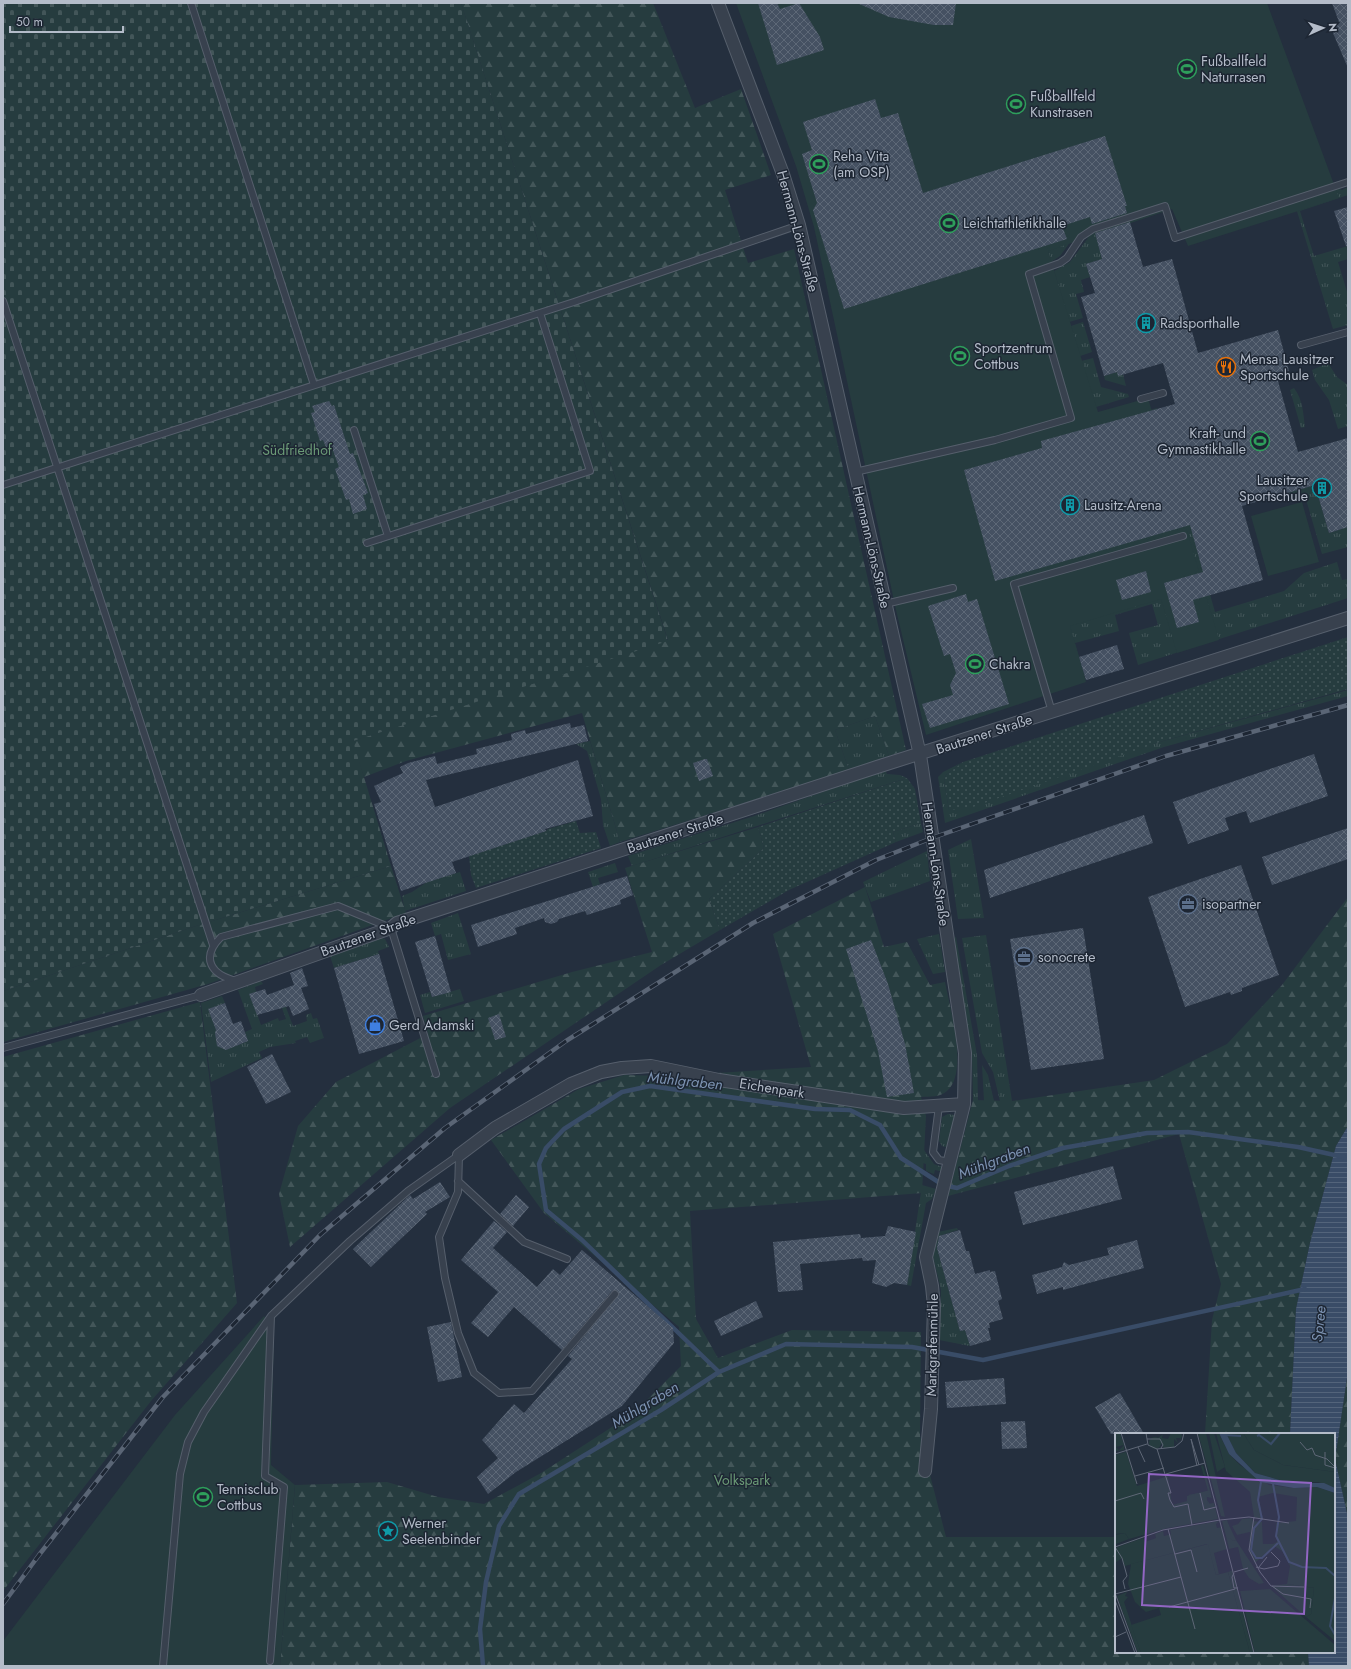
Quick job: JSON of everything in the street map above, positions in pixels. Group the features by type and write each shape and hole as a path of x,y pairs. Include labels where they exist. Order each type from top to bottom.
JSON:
{"street":[{"name":"Hermann-Löns-Straße","path":"718,3 783,174 799,225 920,755 965,1053 964,1104"},
{"name":"Bautzener Straße","path":"202,995 391,928 397,923 1348,618"},
{"name":"Eichenpark","path":"459,1155 495,1128 571,1084 601,1072 622,1068 651,1066 719,1080 904,1108 964,1104"},
{"name":"Markgrafenmühle","path":"925,1471 930,1427 934,1298 926,1257 964,1104"}],"lane":[{"path":"191,3 314,385"},
{"path":"855,472 995,440 1071,418 1029,274 1060,263 1072,252 1081,237 1093,229 1165,206 1175,238 1348,182"},
{"path":"3,485 540,312 799,225"},
{"path":"3,301 213,945"},
{"path":"367,543 590,471 540,312"},
{"path":"1301,345 1348,332"},
{"path":"1141,399 1163,393"},
{"path":"354,430 388,536"},
{"path":"1052,712 1014,584 1182,536"},
{"path":"885,604 953,588"},
{"path":"240,981 225,978 213,970 209,956 213,945 221,937 338,906 391,928 436,1074"},
{"name":"Bautzener Straße","path":"3,1048 202,995"},
{"path":"939,1106 933,1152 939,1160 950,1162"},
{"path":"459,1155 458,1192 439,1237 445,1278 458,1332 474,1373 498,1393 532,1391 615,1294"},
{"path":"163,1666 180,1474 188,1442 204,1412 271,1316 350,1241 396,1201 459,1155"},
{"path":"458,1181 524,1242 567,1259"},
{"path":"270,1661 284,1487 265,1476 271,1316"}],"green space":[{"name":"Südfriedhof","path":"3,3 461,3 668,641 353,741 391,866 196,926 3,991"},
{"path":"461,3 653,3 695,108 741,89 771,175 725,190 748,263 794,249 906,750 889,756 875,716 835,730 849,770 620,842 582,713 406,761 364,777 352,741 668,640"},
{"name":"Sportzentrum Cottbus","path":"736,3 1267,3 1339,198 1188,246 1172,209 1048,251 1098,412 1148,398 1219,640 1177,653 1161,599 1070,626 1086,682 926,735 896,610 814,227 796,166"},
{"path":"1348,187 1348,195 1300,211 1314,256 1348,246 1348,259 1338,262 1348,295 1348,325 1333,329 1296,208 1337,188 1342,190"},
{"path":"1079,230 1060,256 1051,262 1047,248"},
{"path":"1091,234 1100,234 1096,236 1107,277 1099,260 1086,264 1090,277 1081,280 1084,292 1076,294 1083,318 1069,322 1054,271 1070,262"},
{"path":"1083,322 1092,352 1080,356 1071,326"},
{"path":"1093,358 1101,387 1128,394 1129,397 1096,407 1081,361"},
{"path":"1328,363 1337,377 1348,385 1348,426 1338,429 1329,400 1315,380 1312,370"},
{"path":"1117,372 1123,374 1126,386 1105,380 1104,376"},
{"path":"1294,388 1301,402 1303,411 1305,427 1301,428 1290,390"},
{"path":"1157,408 1215,612 1284,591 1304,573 1337,562 1342,580 1348,579 1348,598 1138,665 1129,633 1158,625 1152,604 1115,615 1119,631 1075,643 1086,680 1063,622 1141,413"},
{"path":"1315,485 1329,533 1348,527 1348,547 1322,554 1305,496 1289,500 1287,493"},
{"path":"1302,502 1319,562 1268,576 1251,516"},
{"path":"1348,637 1348,689 1163,741 970,808 949,810 944,781 946,775 963,762"},
{"path":"1348,690 1348,696 1164,747 945,823 938,777 943,772 963,762 946,775 944,781 949,810 1163,741"},
{"path":"875,716 889,756 849,770 835,730"},
{"path":"590,741 620,842 610,846 603,825 601,799 587,751 576,744"},
{"path":"885,770 887,774 900,775 907,778 632,866 628,856 754,816"},
{"path":"907,778 915,789 921,823 893,832 896,842 789,890 720,930 709,899 764,848 758,827"},
{"path":"576,821 580,833 596,832 601,848 476,888 471,875 469,856"},
{"path":"921,823 923,832 896,842 893,832"},
{"path":"758,827 764,848 709,899 720,930 661,965 450,1108 290,1247 279,1194 298,1126 336,1082 428,1034 423,1016 572,972 652,952 625,868"},
{"path":"971,839 984,918 958,919 948,850"},
{"path":"927,851 930,881 871,902 863,882"},
{"path":"615,863 618,872 598,878 600,884 593,887 588,872"},
{"path":"391,866 406,913 208,984 3,1042 3,991 196,926"},
{"path":"460,872 466,891 405,911 402,896 412,892 427,882"},
{"name":"Volkspark","path":"865,887 884,947 907,942 930,985 945,982 954,1023 957,1070 953,1082 947,1091 941,1095 921,1097 926,1116 922,1193 690,1211 696,1319 718,1358 792,1330 921,1332 920,1436 946,1537 1115,1537 1115,1653 1308,1653 1309,1666 280,1666 295,1485 387,1482 438,1497 484,1504 541,1473 635,1412 681,1366 679,1327 544,1213 491,1140 579,1089 624,1075 669,1076 811,1067 773,934"},
{"path":"1348,897 1348,1126 1336,1146 1310,1243 1296,1309 1290,1433 1205,1433 1212,1320 1221,1284 1179,1134 948,1196 973,1100 1012,1101 1154,1080 1227,1044 1282,985"},
{"path":"458,913 471,954 448,960 441,934 435,936 431,923"},
{"path":"939,934 945,972 933,974 917,939"},
{"path":"986,935 1012,1101 1000,1101 993,1072 982,1053 962,938"},
{"path":"956,937 977,1055 978,1101 973,1100 972,1055 952,939"},
{"path":"382,938 385,939 389,947 378,951 379,954 334,968 330,956"},
{"path":"261,981 263,984 255,987 256,992 250,994 261,1025 278,1018 279,1021 286,1019 277,995 281,994 293,1026 307,1021 306,1015 311,1013 313,1019 317,1018 324,1038 310,1043 307,1037 295,1041 296,1043 270,1047 259,1052 262,1058 211,1082 201,1003 222,996 225,1003 209,1009 227,1049 248,1041 245,1032 252,1029 238,990"},
{"path":"460,989 464,1001 425,1013 420,995 430,992 432,997"},
{"path":"200,1002 237,1303 151,1401 3,1591 3,1057"},
{"path":"982,1065 988,1075 994,1101 984,1101"},
{"path":"948,1114 954,1115 956,1118 949,1148 942,1146 939,1141 942,1117"},
{"path":"924,1150 934,1164 945,1168 944,1172 935,1170 934,1174 926,1171 926,1164 923,1163"},
{"path":"922,1185 936,1189 932,1199 926,1203 911,1286 907,1285"},
{"path":"957,1228 958,1230 939,1236 937,1248 960,1331 965,1330 970,1346 939,1340 941,1290 932,1252 938,1232"},
{"name":"Tennisclub Cottbus","path":"264,1316 274,1328 271,1465 295,1485 280,1666 3,1666 3,1641 175,1415"},
{"path":"1348,1371 1348,1518 1335,1459"}],"water":[{"name":"Spree","path":"1348,1126 1348,1371 1335,1459 1335,1433 1290,1433 1296,1309 1310,1243 1336,1146"},
{"path":"1335,1459 1348,1518 1348,1666 1309,1666 1308,1653 1335,1653"}],"building":[{"path":"758,3 777,3 780,9 799,3 820,37 824,50 777,65"},
{"path":"857,3 956,3 953,25 934,25 889,17"},
{"path":"1332,3 1348,3 1348,68 1333,33 1332,25 1339,22"},
{"name":"Leichtathletikhalle","path":"875,99 881,118 898,113 923,193 1105,136 1127,206 1125,206 1127,213 1092,224 1090,217 1062,226 1067,239 844,309 813,210 817,203 802,154 812,150 803,122"},
{"path":"1348,207 1348,246 1346,246 1334,211"},
{"path":"1130,222 1143,267 1172,259 1198,353 1278,330 1289,371 1276,374 1298,452 1348,438 1348,527 1329,533 1315,485 1242,506 1263,580 1193,600 1199,622 1177,628 1164,583 1203,572 1190,525 995,581 964,470 1042,448 1041,441 1175,404 1163,363 1118,376 1117,372 1104,376 1081,297 1095,293 1086,264 1102,259 1095,233"},
{"path":"329,401 332,406 334,405 350,454 353,453 368,493 363,495 367,509 353,514 349,499 346,500 335,469 339,467 331,445 326,447 323,440 320,441 311,413 315,412 312,406"},
{"path":"1146,571 1151,592 1122,600 1116,580"},
{"name":"Chakra","path":"966,594 968,602 977,599 1009,704 930,728 922,704 953,695 950,685 956,673 950,654 944,656 928,606"},
{"path":"1117,645 1124,669 1086,680 1079,657"},
{"path":"570,723 571,728 584,725 588,741 426,780 435,807 578,760 593,816 545,829 546,831 452,862 456,873 401,891 374,804 381,802 374,786 403,773 400,767 408,763 435,756 437,764 477,754 476,749 512,740 511,734 525,730 526,734"},
{"path":"1314,754 1328,796 1250,823 1246,811 1225,818 1229,830 1188,844 1173,802"},
{"path":"707,759 713,776 699,781 693,763"},
{"path":"1144,815 1153,843 990,898 984,870"},
{"path":"1348,828 1348,859 1272,885 1262,857"},
{"path":"1241,865 1279,975 1242,988 1242,991 1231,995 1230,992 1185,1007 1148,897"},
{"path":"627,876 633,895 620,900 621,904 587,915 585,911 559,919 557,922 551,924 545,922 544,918 515,928 517,934 478,947 471,925"},
{"path":"1083,928 1104,1059 1031,1070 1010,939"},
{"path":"435,936 451,992 432,997 415,942"},
{"path":"871,940 888,984 905,1044 914,1093 887,1097 878,1051 846,949"},
{"name":"Gerd Adamski","path":"379,954 404,1041 359,1054 334,968"},
{"path":"302,968 308,986 301,988 309,1009 293,1016 289,1006 257,1015 249,994 265,989 267,995 294,985 290,973"},
{"path":"225,1003 233,1024 241,1021 248,1041 226,1050 217,1046 216,1030 208,1009"},
{"path":"499,1014 506,1037 495,1040 488,1018"},
{"path":"272,1054 291,1092 266,1104 247,1067"},
{"path":"1113,1166 1122,1199 1023,1225 1014,1192"},
{"path":"440,1182 450,1197 425,1212 427,1214 371,1267 353,1249 410,1195 413,1199"},
{"path":"516,1195 529,1207 513,1226 500,1214"},
{"path":"494,1221 507,1232 493,1248 537,1287 553,1269 560,1275 582,1250 673,1328 674,1343 622,1406 516,1472 488,1494 477,1477 498,1458 482,1440 514,1404 524,1413 572,1359 568,1356 619,1294 616,1290 612,1291 562,1350 514,1307 488,1337 471,1323 498,1292 461,1260"},
{"path":"888,1226 916,1232 907,1285 894,1283 886,1287 872,1283 876,1260 863,1261 862,1258 800,1264 803,1290 778,1292 773,1242 860,1234 861,1238 885,1236"},
{"path":"960,1230 966,1251 969,1251 975,1274 990,1270 990,1272 995,1271 1002,1299 998,1301 1003,1319 989,1323 990,1328 988,1328 991,1340 970,1346 965,1330 960,1331 937,1248 939,1236"},
{"path":"1137,1240 1144,1268 1063,1290 1063,1287 1037,1294 1032,1275 1062,1267 1064,1262 1069,1265 1109,1255 1107,1248"},
{"path":"756,1301 763,1317 721,1336 714,1321"},
{"path":"451,1322 462,1377 438,1382 427,1327"},
{"path":"1004,1378 1006,1404 947,1408 945,1382"},
{"path":"1120,1393 1143,1433 1111,1434 1095,1407"},
{"path":"1025,1421 1027,1448 1002,1449 1001,1422"}],"waterway":[{"name":"Mühlgraben","path":"719,1372 582,1240 546,1210 539,1164 546,1148 564,1129 622,1092 650,1086 815,1109 850,1110 880,1125 901,1158 943,1185 957,1188 1009,1166 1063,1148 1147,1133 1188,1132 1298,1147 1348,1158"},
{"path":"483,1666 480,1629 486,1582 499,1526 519,1494 661,1410 719,1372 786,1344 912,1347 983,1360 1305,1289"}],"railway":[{"path":"3,1604 39,1555 163,1397 320,1235 445,1128 566,1041 753,923 876,860 932,838 1166,756 1348,705"}],"place":[{"name":"Fußballfeld Naturrasen","path":"1187,69"},
{"name":"Fußballfeld Kunstrasen","path":"1016,104"},
{"name":"Reha Vita (am OSP)","path":"819,164"},
{"name":"Leichtathletikhalle","path":"949,223"},
{"name":"Radsporthalle","path":"1146,323"},
{"name":"Sportzentrum Cottbus","path":"960,356"},
{"name":"Mensa Lausitzer Sportschule","path":"1226,367"},
{"name":"Kraft- und Gymnastikhalle","path":"1260,441"},
{"name":"Lausitzer Sportschule","path":"1322,488"},
{"name":"Lausitz-Arena","path":"1070,505"},
{"name":"Chakra","path":"975,664"},
{"name":"isopartner","path":"1188,904"},
{"name":"sonocrete","path":"1024,957"},
{"name":"Gerd Adamski","path":"375,1025"},
{"name":"Tennisclub Cottbus","path":"203,1497"},
{"name":"Werner Seelenbinder","path":"388,1531"}]}
